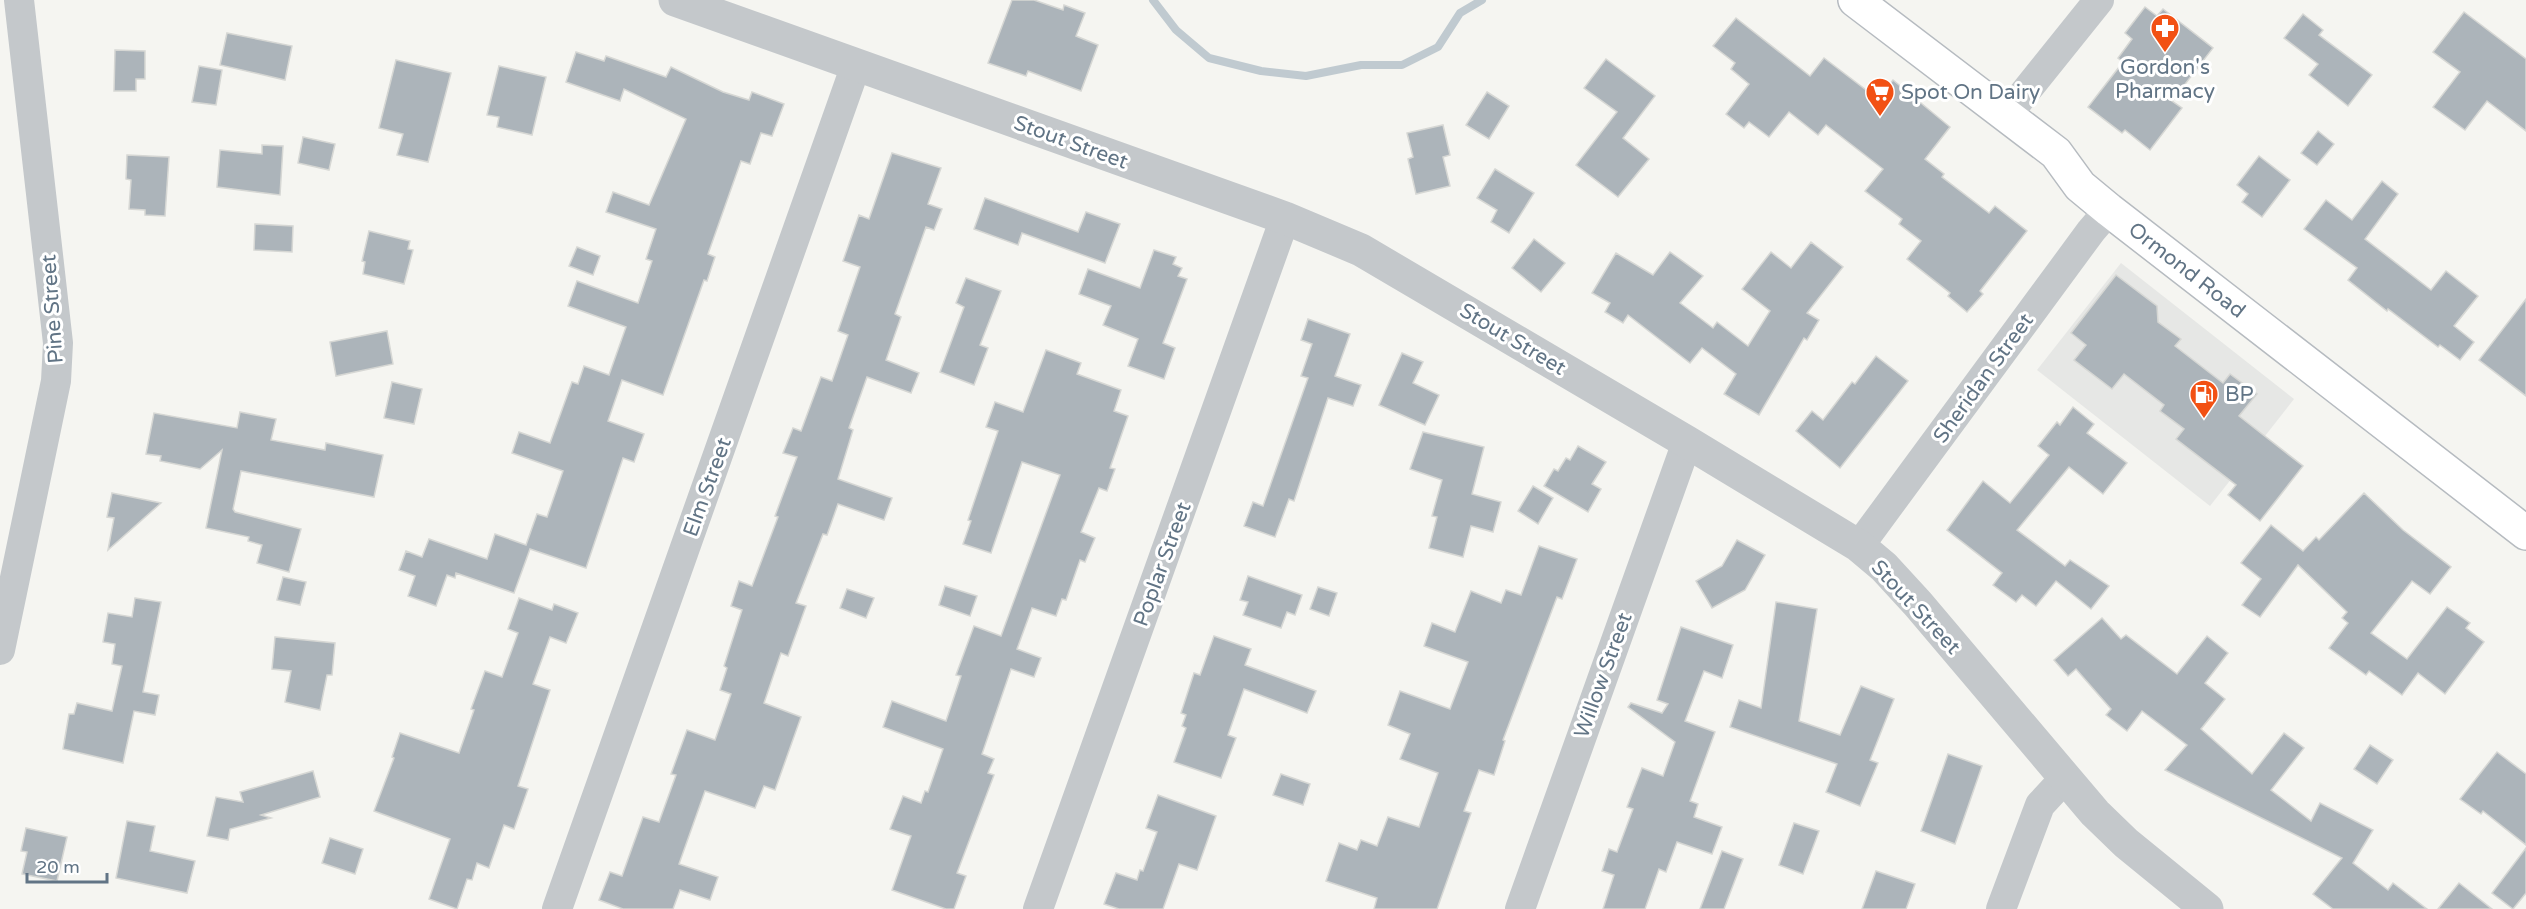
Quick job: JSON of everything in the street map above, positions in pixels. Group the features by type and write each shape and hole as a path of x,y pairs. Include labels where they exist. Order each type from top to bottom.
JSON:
{"main road":[{"name":"Ormond Road","path":"1855,0 2056,153 2080,186 2109,210 2526,533"}],"street":[{"name":"Pine Street","path":"0,650 56,381 58,343 19,0"},
{"name":"Stout Street","path":"675,0 1285,218 1361,250 1687,442 1859,546 1884,567 2065,778 2126,843 2206,909"},
{"path":"2006,116 2098,0"},
{"name":"Elm Street","path":"557,909 856,65"},
{"name":"Sheridan Street","path":"1859,546 2109,210"},
{"name":"Poplar Street","path":"1038,909 1285,218"},
{"name":"Willow Street","path":"1520,909 1687,442"},
{"path":"2001,909 2040,805 2065,778"}],"shaded area":[{"path":"2121,263 2294,399 2210,506 2037,370"}],"building":[{"path":"1012,0 1034,0 1063,10 1064,5 1085,13 1076,36 1098,45 1081,91 1028,71 1026,76 988,63"},
{"path":"2145,7 2157,16 2163,9 2213,48 2172,101 2182,108 2150,150 2125,130 2122,133 2088,107 2123,62 2118,58 2132,39 2125,33"},
{"path":"2464,12 2526,59 2526,131 2487,101 2465,130 2433,107 2460,72 2433,52"},
{"path":"2303,14 2323,30 2319,35 2372,75 2348,106 2309,75 2318,64 2284,38"},
{"path":"1736,18 1810,76 1824,58 1878,99 1893,80 1950,127 1925,159 1944,174 1942,177 1989,213 1995,206 2027,231 1980,291 1983,294 1967,312 1948,296 1950,293 1907,259 1921,241 1899,224 1902,219 1865,191 1883,169 1826,125 1818,135 1789,112 1769,137 1749,122 1744,128 1726,114 1749,84 1731,69 1735,63 1713,46"},
{"path":"227,33 292,46 285,80 220,65"},
{"path":"115,50 145,51 145,79 136,79 136,91 114,91"},
{"path":"576,52 604,61 606,56 666,77 671,67 723,92 749,100 752,92 784,104 772,136 761,133 750,164 741,161 708,254 715,257 707,281 704,280 663,395 622,380 608,421 644,434 634,462 623,458 586,568 530,549 514,593 456,573 455,578 447,575 436,606 408,596 415,576 399,570 406,551 422,557 429,539 487,559 495,534 526,545 537,514 547,517 563,471 512,453 519,432 550,443 572,382 578,384 584,366 609,375 626,327 568,306 577,281 638,303 652,261 646,259 656,229 606,212 613,192 649,205 686,119 624,89 620,101 566,82"},
{"path":"1606,59 1655,96 1623,138 1649,159 1618,197 1576,165 1617,112 1584,88"},
{"path":"396,60 451,73 428,162 397,155 403,134 379,128"},
{"path":"199,66 222,70 216,105 192,102"},
{"path":"499,66 546,77 532,135 497,127 499,117 487,115"},
{"path":"1487,92 1509,106 1489,139 1466,125"},
{"path":"1443,125 1450,155 1443,157 1450,186 1416,194 1408,159 1413,157 1407,133"},
{"path":"2318,131 2334,144 2317,165 2301,153"},
{"path":"303,137 335,144 329,170 298,163"},
{"path":"262,145 283,146 280,195 217,187 220,150 262,154"},
{"path":"892,153 941,168 928,204 942,209 934,230 926,227 895,314 901,317 886,360 919,373 911,393 867,377 849,428 853,430 838,479 892,498 884,520 838,504 827,535 823,534 796,603 806,606 788,656 781,653 764,703 801,717 775,790 764,786 755,808 705,791 679,864 718,877 710,900 680,890 673,909 623,909 599,900 610,872 622,876 643,817 659,822 676,775 671,774 687,730 715,740 731,694 720,690 727,668 724,666 742,610 731,606 739,581 752,586 778,517 775,516 797,457 783,453 793,428 801,431 821,377 832,381 848,335 838,331 860,267 843,261 859,215 869,219"},
{"path":"127,155 169,157 165,216 145,215 145,210 129,209 131,180 126,179"},
{"path":"2259,156 2290,180 2262,217 2242,202 2248,194 2237,185"},
{"path":"1495,169 1534,193 1509,233 1491,222 1497,210 1477,198"},
{"path":"2382,181 2398,194 2365,239 2431,290 2446,271 2478,296 2454,326 2474,342 2460,360 2440,345 2438,347 2388,309 2387,311 2348,280 2357,268 2304,229 2326,200 2352,220"},
{"path":"985,198 1078,232 1086,212 1120,224 1105,263 1022,233 1018,245 974,229"},
{"path":"255,224 293,226 292,252 254,250"},
{"path":"369,231 410,241 408,249 413,250 404,284 363,274 365,262 362,261"},
{"path":"1534,239 1565,263 1541,292 1512,268"},
{"path":"1811,242 1843,267 1807,313 1819,320 1807,340 1804,338 1759,415 1724,394 1736,374 1702,348 1690,363 1628,315 1623,323 1605,312 1610,303 1592,293 1616,253 1653,275 1670,252 1703,276 1680,303 1713,328 1717,322 1748,346 1770,311 1742,289 1771,252 1791,268"},
{"path":"577,247 600,256 593,275 569,266"},
{"path":"1154,250 1176,257 1173,264 1182,268 1178,276 1187,279 1163,343 1175,348 1164,379 1128,366 1138,339 1103,325 1111,306 1079,294 1088,269 1140,288"},
{"path":"2116,275 2157,306 2158,322 2181,339 2175,346 2223,383 2230,374 2257,394 2239,416 2303,466 2260,521 2228,495 2236,485 2176,439 2184,429 2160,411 2164,405 2124,374 2112,389 2074,360 2086,345 2071,333"},
{"path":"966,278 1001,291 980,345 988,348 974,385 940,372 964,307 956,303"},
{"path":"2526,299 2526,396 2479,360"},
{"path":"1308,319 1350,334 1335,376 1361,385 1353,406 1328,398 1294,501 1289,499 1275,537 1244,526 1253,502 1263,506 1308,378 1301,376 1312,344 1301,340"},
{"path":"387,331 393,364 336,376 330,342"},
{"path":"1046,350 1081,363 1077,374 1121,390 1114,411 1128,416 1110,468 1115,469 1107,491 1099,488 1081,532 1095,538 1085,562 1080,560 1066,600 1062,599 1056,616 1032,608 1017,649 1041,658 1034,677 1011,669 982,754 994,759 988,773 994,775 957,873 966,876 954,909 946,909 892,890 911,836 890,829 903,796 921,803 925,791 928,792 943,749 883,727 892,701 946,721 961,676 956,675 974,626 1001,636 1060,475 1022,462 991,553 963,544 971,521 968,520 998,431 986,427 995,402 1023,412"},
{"path":"1402,353 1423,362 1413,383 1439,395 1425,425 1379,405"},
{"path":"1876,356 1908,381 1840,468 1796,431 1812,411 1823,420 1852,382 1855,384"},
{"path":"392,382 422,389 414,424 384,418"},
{"path":"2073,407 2094,424 2087,433 2127,463 2103,494 2069,467 2017,530 2065,566 2070,560 2109,586 2091,609 2056,581 2036,606 2022,595 2016,602 1993,585 2002,573 1947,530 1983,481 2010,503 2049,455 2038,446 2057,422 2060,425"},
{"path":"240,412 276,419 271,440 325,450 326,443 383,455 374,497 241,471 233,509 235,512 301,529 289,572 257,563 262,545 248,541 249,537 206,528 222,450 200,469 160,461 161,456 146,454 154,413 237,428"},
{"path":"1423,432 1484,447 1472,494 1501,502 1493,532 1471,526 1463,557 1429,548 1437,517 1432,516 1442,480 1410,469"},
{"path":"1578,446 1606,462 1592,484 1601,489 1588,512 1544,486 1554,469 1558,471 1566,458 1570,460"},
{"path":"1533,486 1553,498 1538,524 1518,511"},
{"path":"112,493 161,503 108,550 114,518 107,517"},
{"path":"2364,493 2403,530 2451,567 2430,594 2412,581 2371,633 2407,659 2447,607 2470,623 2466,628 2484,642 2445,694 2418,673 2402,695 2369,671 2366,675 2329,648 2348,623 2342,618 2347,612 2298,565 2260,617 2242,605 2261,579 2241,563 2271,525 2303,551 2316,537 2319,540"},
{"path":"1737,540 1765,555 1745,590 1712,608 1696,581 1722,566"},
{"path":"1539,546 1577,559 1562,599 1557,597 1503,740 1505,741 1494,775 1479,770 1464,811 1471,813 1437,909 1374,909 1377,898 1326,881 1339,843 1357,850 1361,840 1377,846 1388,817 1419,827 1438,773 1400,759 1410,734 1388,725 1400,691 1450,709 1468,662 1424,646 1432,623 1455,632 1471,591 1501,603 1506,590 1521,595"},
{"path":"1248,576 1302,595 1295,615 1287,612 1281,628 1243,615 1248,602 1240,600"},
{"path":"283,577 306,582 300,605 277,600"},
{"path":"945,586 977,596 970,616 939,605"},
{"path":"1318,587 1337,593 1329,616 1310,609"},
{"path":"847,589 874,598 866,618 840,608"},
{"path":"135,598 161,602 143,692 159,695 155,715 134,711 123,763 63,749 69,714 74,714 77,703 112,711 122,666 112,664 115,644 103,642 108,613 132,617"},
{"path":"519,598 552,610 554,604 578,613 566,643 550,637 533,684 550,690 518,786 528,789 514,829 504,825 489,868 477,863 472,880 467,879 457,909 429,899 450,839 374,811 394,758 392,757 400,733 459,753 474,710 471,709 485,671 502,677 518,633 508,629"},
{"path":"1776,602 1817,609 1799,721 1840,735 1861,686 1894,699 1870,760 1878,763 1860,806 1826,792 1837,764 1730,727 1739,700 1761,708"},
{"path":"2102,618 2121,639 2126,635 2177,674 2207,636 2228,653 2205,683 2225,699 2201,729 2252,774 2284,733 2304,748 2271,790 2311,821 2320,803 2373,830 2353,863 2388,890 2393,883 2427,909 2333,909 2313,894 2342,858 2165,770 2187,745 2142,711 2127,731 2106,715 2111,709 2076,669 2068,676 2054,660"},
{"path":"1681,627 1733,645 1722,678 1704,671 1685,721 1715,732 1690,801 1698,804 1694,817 1722,827 1712,854 1677,842 1666,872 1659,869 1645,909 1603,909 1614,875 1602,871 1609,849 1617,852 1633,809 1627,807 1642,768 1663,776 1675,742 1628,707 1631,703 1662,713 1668,704 1657,700"},
{"path":"1214,636 1251,649 1245,665 1316,691 1307,713 1244,689 1228,735 1236,738 1221,778 1174,762 1186,728 1182,726 1186,715 1181,713 1194,673 1200,675"},
{"path":"275,637 335,643 332,675 327,675 320,710 285,702 291,671 272,669"},
{"path":"2370,745 2393,760 2377,784 2354,769"},
{"path":"2497,752 2526,774 2526,845 2483,811 2481,814 2460,799"},
{"path":"1948,754 1982,766 1955,844 1921,831"},
{"path":"313,771 320,797 261,815 271,818 230,829 228,840 207,836 216,797 243,802 240,792"},
{"path":"1281,774 1310,784 1303,805 1273,795"},
{"path":"1158,795 1216,816 1197,870 1179,864 1163,909 1119,909 1104,904 1116,873 1137,880 1140,870 1143,871 1157,832 1146,828"},
{"path":"127,821 155,826 150,851 195,861 187,893 116,878"},
{"path":"1794,823 1819,831 1803,874 1779,865"},
{"path":"26,828 67,837 57,881 22,874 27,852 21,851"},
{"path":"330,838 363,849 355,874 322,863"},
{"path":"2526,848 2526,893 2513,909 2492,893"},
{"path":"1722,851 1743,859 1724,909 1700,909"},
{"path":"1876,871 1915,884 1906,909 1862,909"},
{"path":"2459,883 2492,909 2438,909"}],"waterway":[{"path":"1153,0 1176,30 1209,58 1261,71 1306,76 1361,65 1402,65 1438,47 1460,13 1482,0"}],"place":[{"name":"Gordon's Pharmacy","path":"2165,54"},
{"name":"Spot On Dairy","path":"1880,118"},
{"name":"BP","path":"2204,420"}]}
